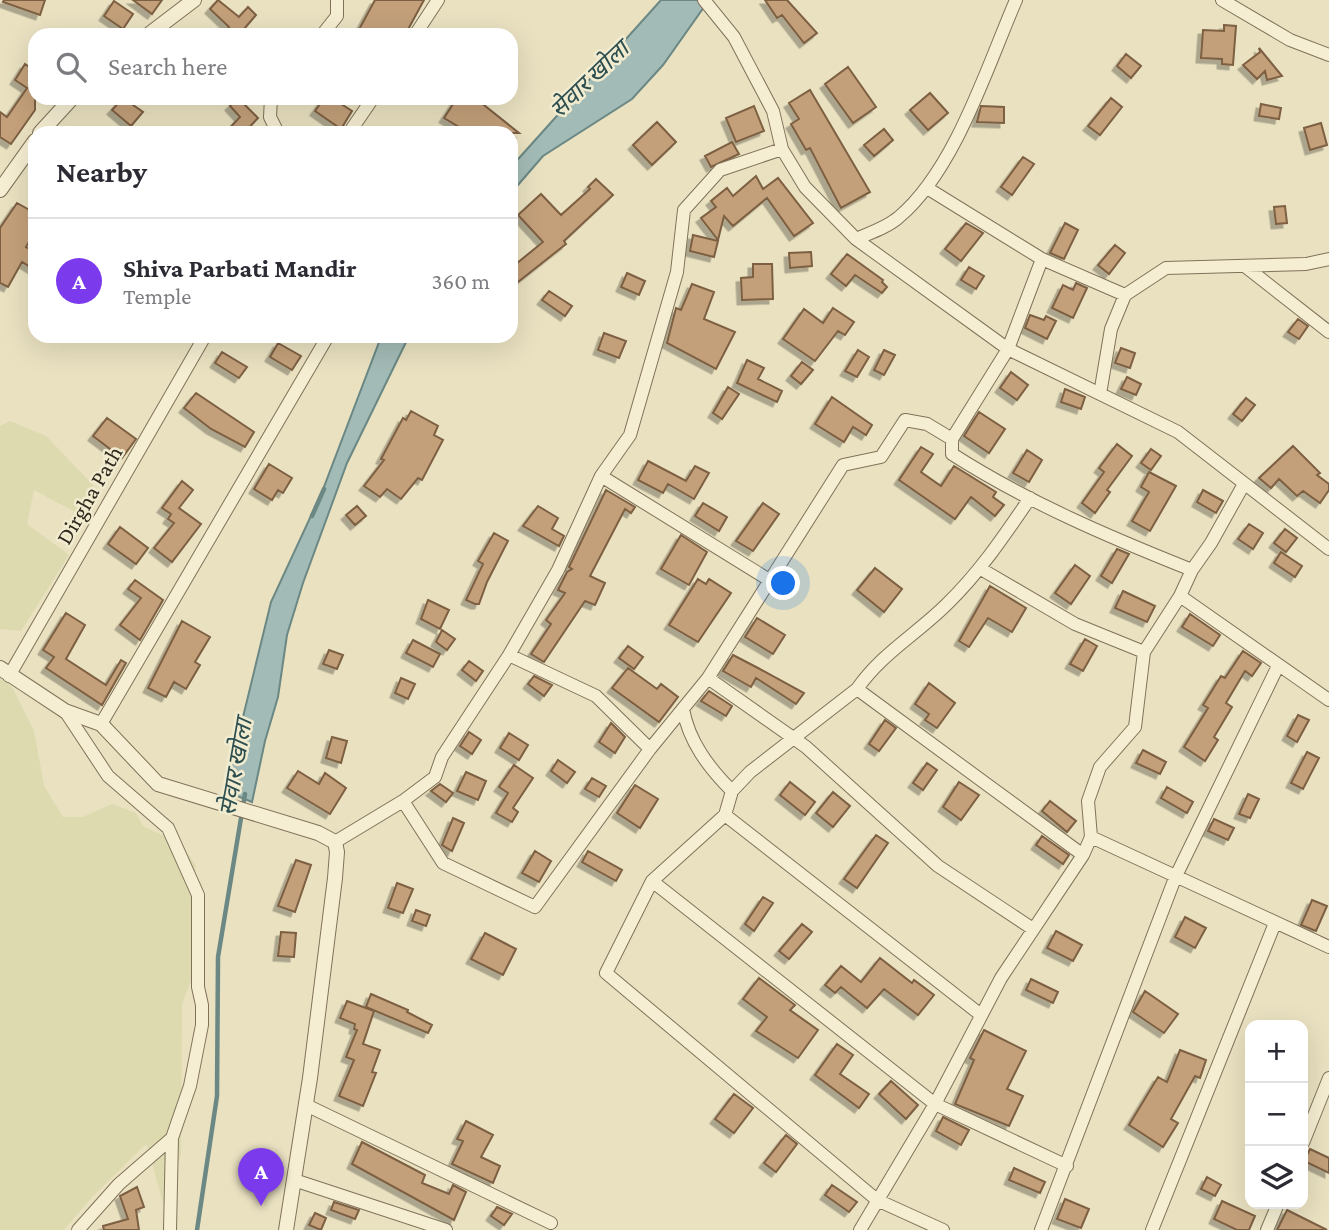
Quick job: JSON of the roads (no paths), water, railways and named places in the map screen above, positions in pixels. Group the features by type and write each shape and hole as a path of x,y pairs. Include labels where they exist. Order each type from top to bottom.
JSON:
{"street":[{"path":"157,28 194,0"},
{"path":"329,28 338,16 337,0"},
{"path":"420,28 438,0"},
{"path":"704,0 734,37 773,111 782,149 805,187 856,239 1007,349 1178,432 1329,548"},
{"path":"856,239 898,219 927,188 949,153 1016,0"},
{"path":"1222,0 1290,40 1329,55"},
{"path":"46,126 66,105"},
{"path":"271,105 270,117 274,126"},
{"path":"354,126 368,105"},
{"path":"335,842 403,801 435,777 442,757 509,654 558,570 601,476 630,435 677,272 684,211 720,170 782,149"},
{"path":"0,190 28,151"},
{"path":"927,188 1042,259 1125,295"},
{"path":"1042,259 1007,349 952,439 952,454 1030,498 1122,542 1192,570"},
{"path":"1100,394 1111,329 1125,295 1166,268 1306,264 1329,259"},
{"path":"1246,267 1329,332"},
{"name":"Dirgha Path","path":"5,672 201,343"},
{"path":"101,724 324,343"},
{"path":"403,801 443,863 534,907 650,749 708,678 844,466 881,457 905,420 928,424 952,439"},
{"path":"601,476 771,581"},
{"path":"860,1230 935,1104 981,1015 1033,929 1083,855 1090,837 1088,801 1100,767 1135,727 1144,652 1180,596 1192,570 1211,543 1244,484"},
{"path":"943,1230 877,1200 606,973 652,881 725,815 732,791 750,772 792,738 858,689 870,671 894,647 945,607 981,569 1030,498"},
{"path":"981,569 1075,624 1144,652"},
{"path":"1180,596 1329,700"},
{"path":"509,654 596,696 650,749"},
{"path":"1041,1230 1175,878 1278,666"},
{"path":"5,672 65,711 101,724 158,784 318,833 335,842"},
{"path":"708,678 806,747 938,866 1033,929"},
{"path":"858,689 1083,855"},
{"path":"683,709 686,726 696,746 714,773 732,791"},
{"path":"65,711 108,776 168,828 198,895 198,987 202,1025 190,1086 172,1138 170,1230"},
{"path":"725,815 981,1015"},
{"path":"1090,837 1329,947"},
{"path":"286,1230 306,1105 335,878 335,842"},
{"path":"652,881 935,1104 1067,1166"},
{"path":"1152,1230 1275,923"},
{"path":"1308,1130 1329,1078"},
{"path":"306,1105 551,1223"},
{"path":"80,1229 119,1184 172,1138"},
{"path":"294,1180 446,1230"},
{"path":"1268,1230 1276,1209"}],"water":[{"path":"661,0 709,0 663,65 632,99 543,156 518,185 518,159"},
{"path":"379,343 406,343 347,463 303,583 287,635 278,697 252,802 225,791 271,602 322,492"}],"waterway":[{"name":"सेवार खोला","path":"312,516 324,489"},
{"name":"सेवार खोला","path":"197,1230 217,1096 218,957 245,794"}],"place":[{"name":"Shiva Parbati Mandir","path":"261,1206"}]}
